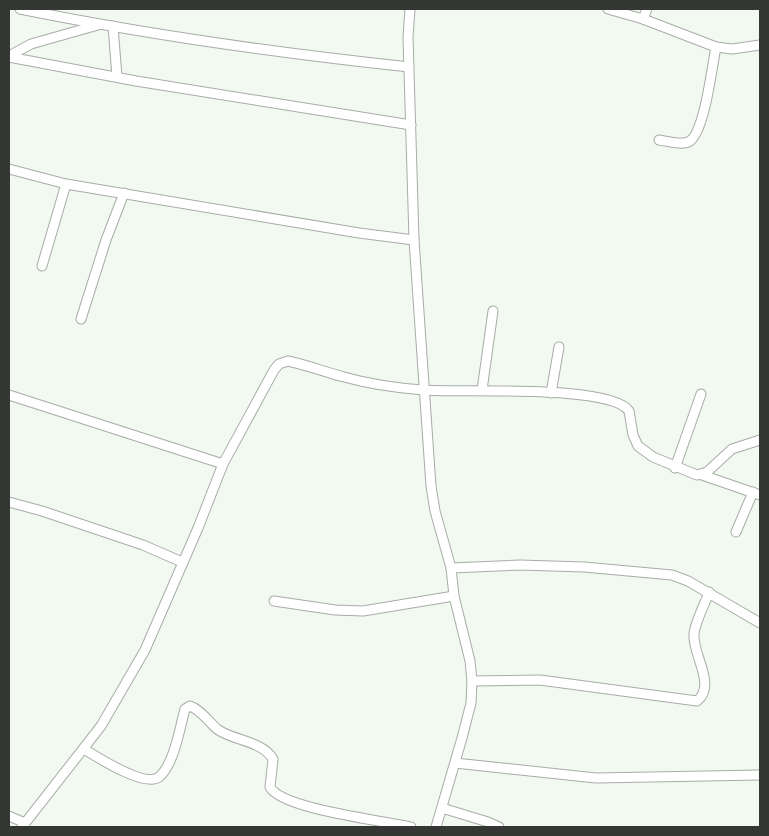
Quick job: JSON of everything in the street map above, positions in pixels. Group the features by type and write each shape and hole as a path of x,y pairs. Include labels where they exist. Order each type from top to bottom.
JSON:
{"street":[{"path":"20,9 180,38 292,54 409,66"},
{"path":"410,9 409,66 414,240 431,486 451,568 454,596 470,661 472,681 471,704 436,827"},
{"path":"608,9 643,19 716,47 732,49 760,45"},
{"path":"643,19 647,9"},
{"path":"9,56 31,44 101,24"},
{"path":"113,26 118,77"},
{"path":"659,140 684,143 692,139 702,115 716,47"},
{"path":"9,56 118,77 411,125"},
{"path":"9,169 66,184 414,240"},
{"path":"42,266 66,184"},
{"path":"81,319 106,240 124,193"},
{"path":"482,390 493,311"},
{"path":"550,393 560,346"},
{"path":"9,816 23,825 101,726 158,624 223,464 274,370 279,364 284,362 304,365 345,378 424,390 550,393 590,396 621,403 629,411 633,435 638,446 653,458 690,474 702,475 756,494 736,532"},
{"path":"675,468 701,394"},
{"path":"9,395 223,464"},
{"path":"702,475 732,449 760,440"},
{"path":"9,502 42,511 143,545 182,562"},
{"path":"451,568 520,565 646,572 679,577 709,592 760,623"},
{"path":"472,681 540,680 697,702 700,699 706,679 696,647 694,632 709,592"},
{"path":"274,601 335,610 363,610 454,596"},
{"path":"84,749 116,769 151,780 157,779 173,756 185,709 190,706 218,730 259,747 270,755 273,759 270,787 276,794 300,804 331,812 411,827"},
{"path":"455,763 596,778 760,775"},
{"path":"442,808 499,827"}]}
